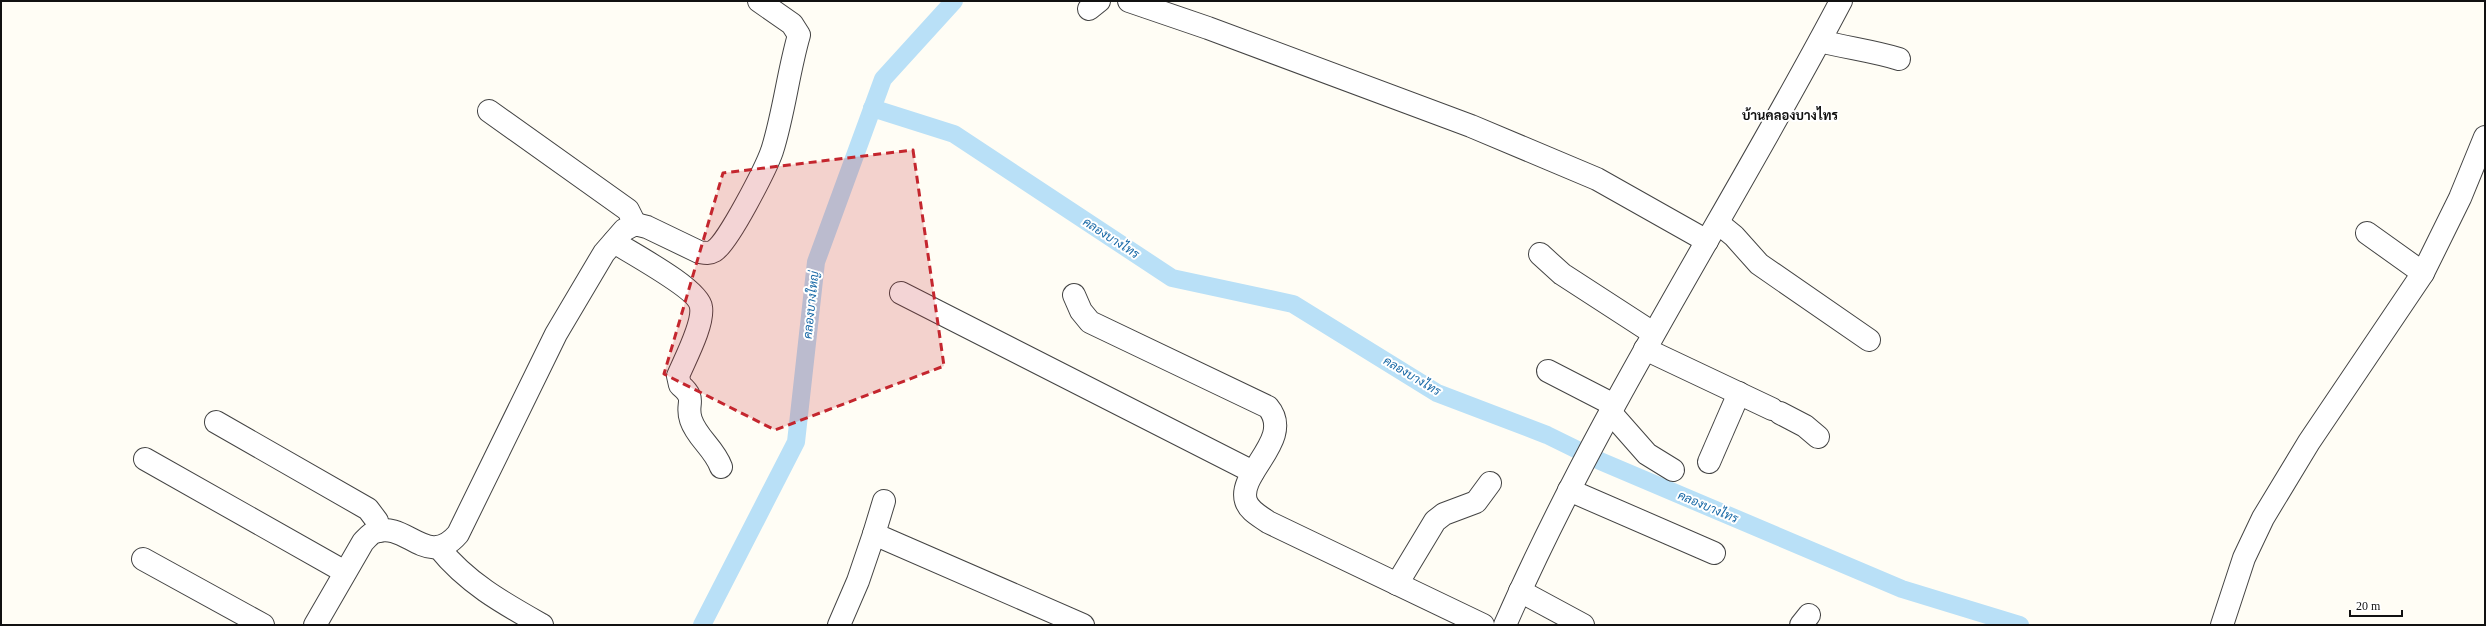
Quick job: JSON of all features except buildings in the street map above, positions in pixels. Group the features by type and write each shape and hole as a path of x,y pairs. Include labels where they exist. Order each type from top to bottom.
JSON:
{"street":[{"path":"314,625 363,542 374,532 387,530 426,547 439,548 452,542 458,534 556,334 604,253 624,230 635,224 647,227 700,252 708,253 716,250 745,208 772,152 799,35 792,24 759,1"},
{"path":"1129,1 1395,96 1597,179 1712,232 1734,236 1759,264 1869,340"},
{"path":"1504,625 1573,483 1608,416 1649,341 1760,150 1841,1"},
{"path":"1820,41 1863,48 1899,59"},
{"path":"489,111 628,210 635,224"},
{"path":"2222,625 2244,558 2263,518 2309,442 2423,273 2457,205 2485,137"},
{"path":"2367,233 2423,273"},
{"path":"614,242 678,282 696,296 701,306 700,320 678,376 680,385 689,393 692,400 689,411 691,421 702,441 716,453 721,467"},
{"path":"1540,254 1562,274 1649,341 1739,393 1805,426 1818,437"},
{"path":"902,293 1253,472"},
{"path":"1074,295 1081,311 1090,322 1268,407 1275,415 1277,425 1273,437 1253,472 1244,494 1246,503 1252,511 1268,522 1483,625"},
{"path":"1548,371 1608,416 1647,454 1673,470"},
{"path":"1709,462 1739,393"},
{"path":"216,422 368,509 377,521 380,531"},
{"path":"145,459 345,572"},
{"path":"1397,584 1435,521 1444,514 1476,502 1490,483"},
{"path":"1573,483 1714,553"},
{"path":"839,625 858,581 884,501"},
{"path":"874,534 1083,625"},
{"path":"439,548 453,565 478,587 542,625"},
{"path":"143,560 263,625"},
{"path":"1520,591 1584,625"}],"highlighted area":[{"path":"913,150 944,366 775,430 664,374 723,173"}],"waterway":[{"name":"คลองบางใหญ่","path":"702,625 796,442 816,262 883,79 954,1"},
{"name":"คลองบางไทร","path":"872,108 954,134 1172,278 1293,304 1437,393 1547,435 1600,461 1902,589 2020,625"}],"district":[{"name":"บ้านคลองบางไทร","path":"1790,115"}]}
